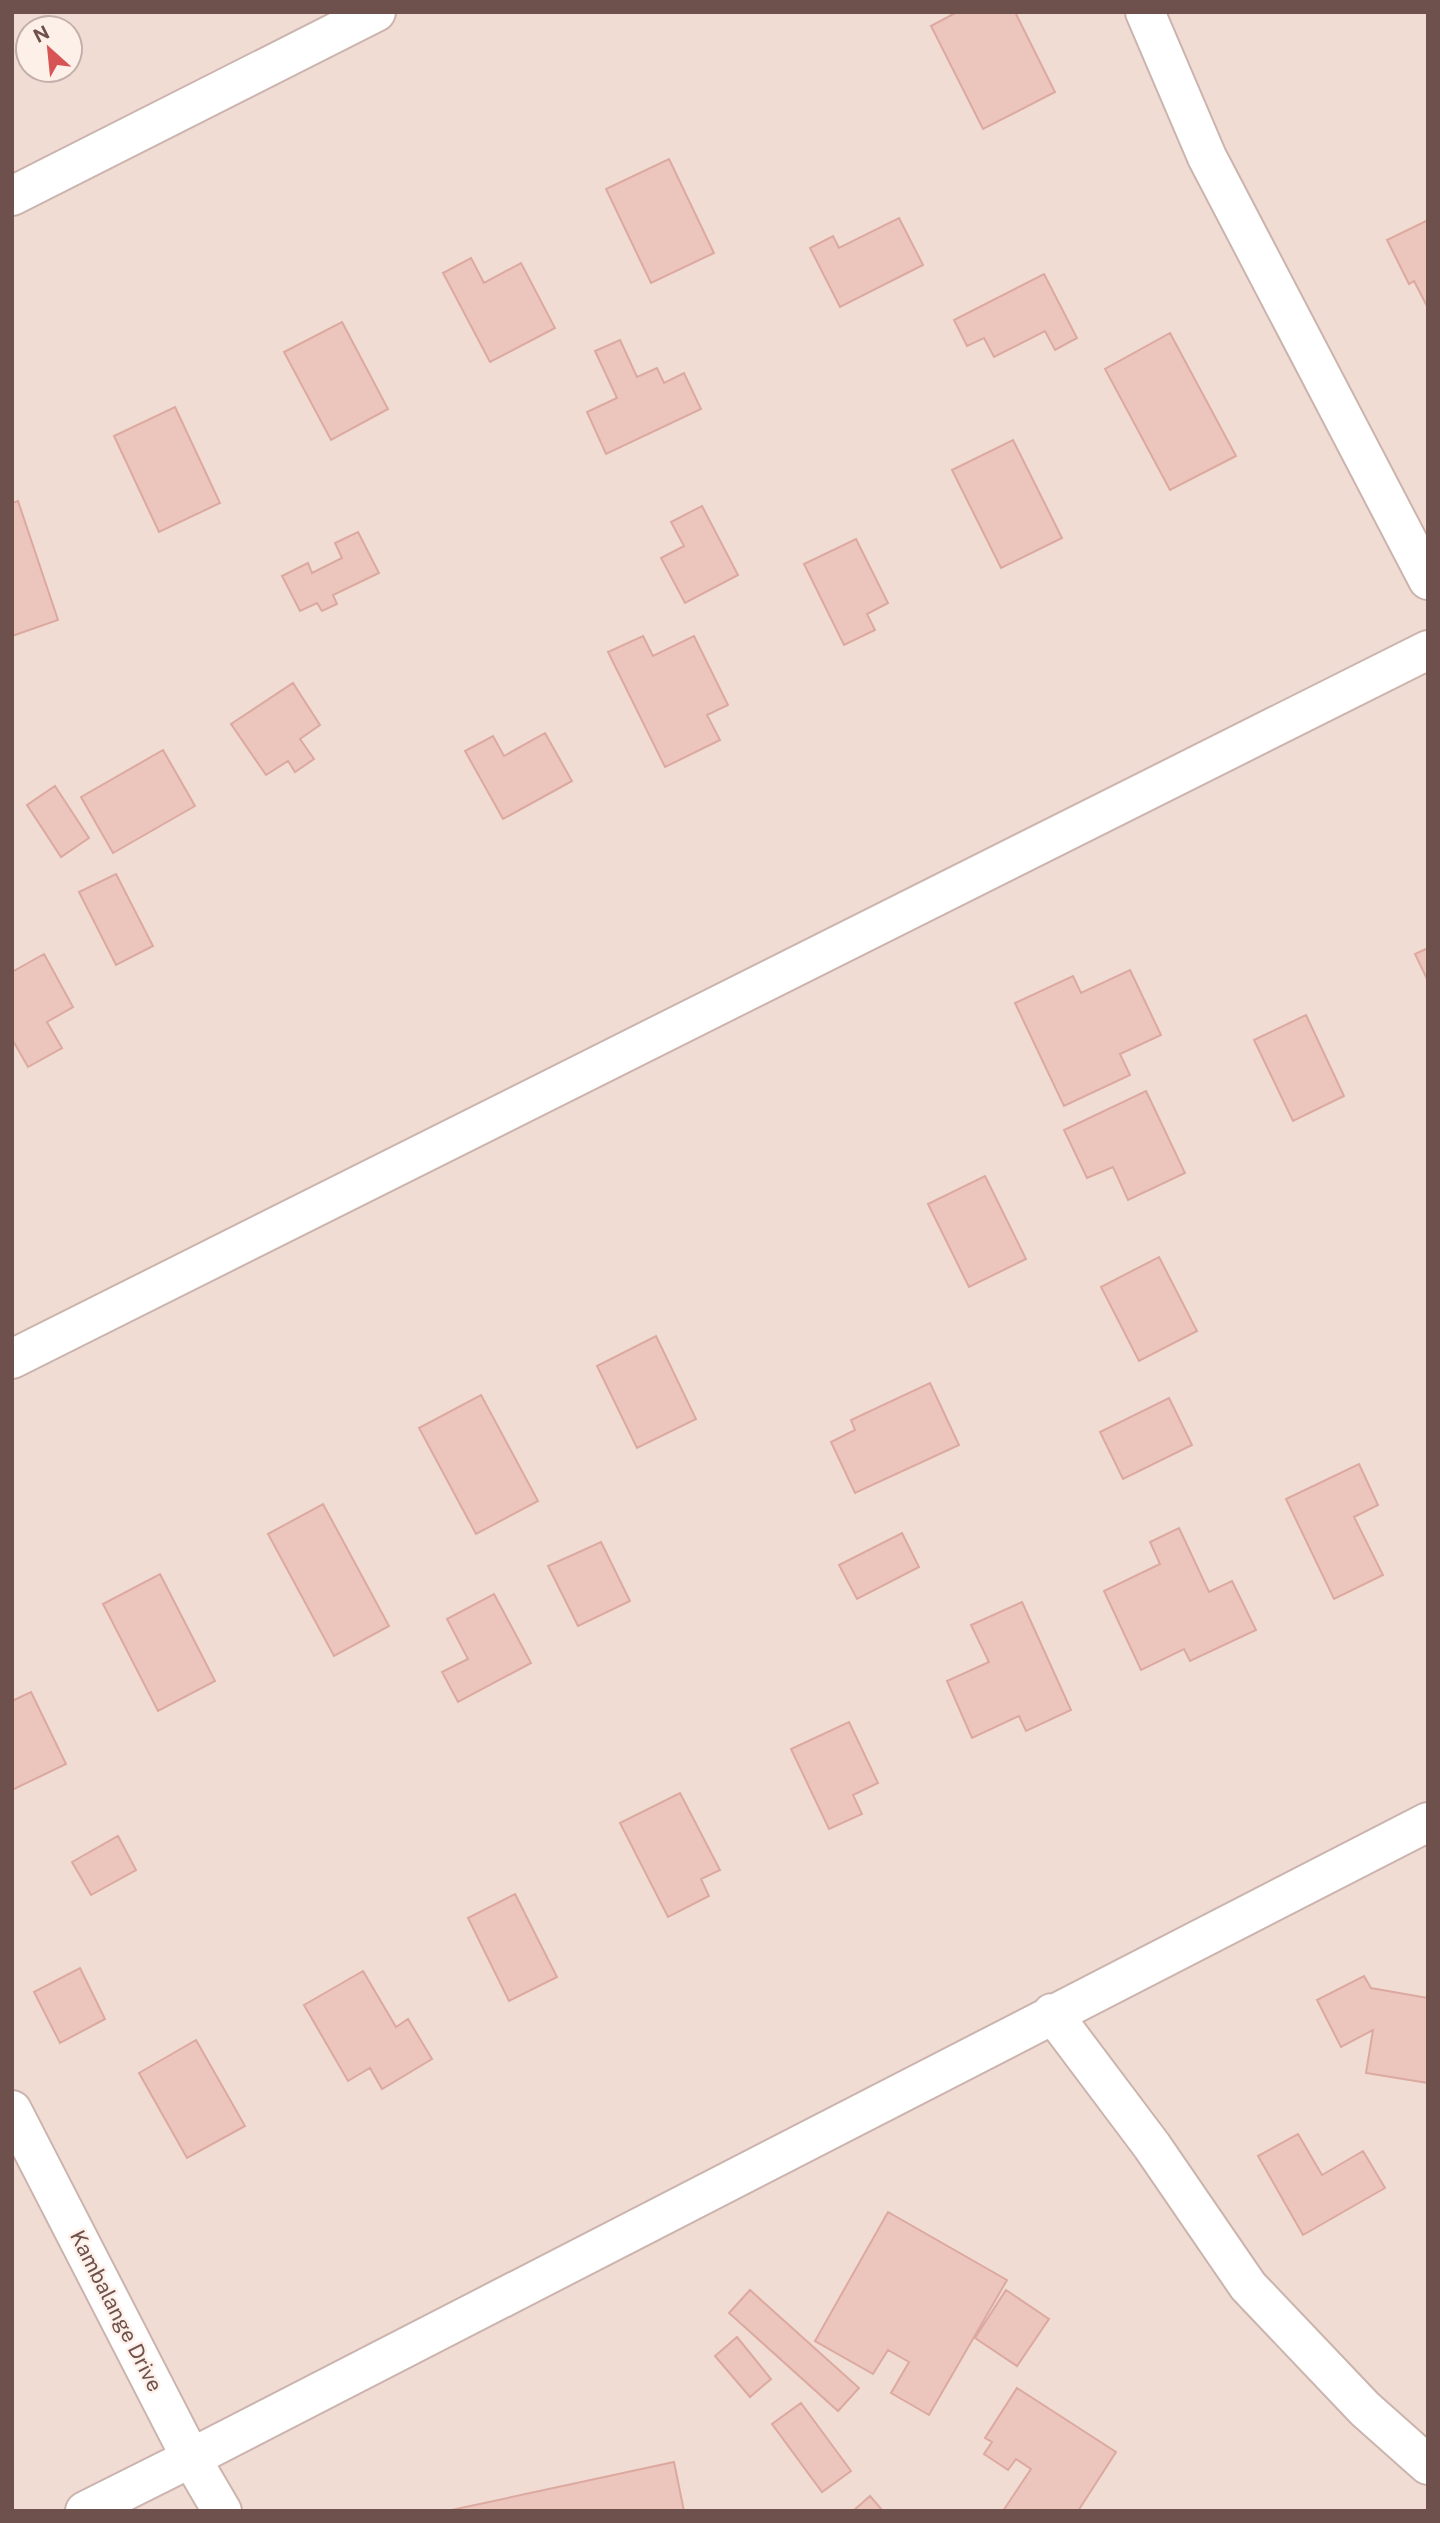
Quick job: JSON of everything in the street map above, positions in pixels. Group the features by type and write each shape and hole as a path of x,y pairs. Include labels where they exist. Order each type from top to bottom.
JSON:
{"street":[{"path":"12,196 376,12"},
{"path":"1145,12 1207,157 1428,580"},
{"path":"12,1359 1428,650"},
{"path":"85,2511 1428,1822"},
{"path":"1052,2013 1152,2146 1248,2286 1365,2409 1428,2465"},
{"name":"Kambalange Drive","path":"12,2110 191,2458 222,2511"}],"shaded area":[{"path":"12,12 1428,12 1428,2511 12,2511"}],"building":[{"path":"957,12 1015,12 1055,92 983,129 931,26"},
{"path":"669,159 714,253 651,283 606,189"},
{"path":"899,218 923,265 840,307 810,248 833,236 839,248"},
{"path":"1428,220 1428,308 1414,281 1409,284 1387,240"},
{"path":"471,258 484,283 521,263 555,328 490,362 443,273"},
{"path":"1044,274 1077,338 1055,350 1045,331 994,357 984,338 967,346 954,320"},
{"path":"342,322 388,409 331,440 284,352"},
{"path":"1170,333 1236,456 1170,490 1105,369"},
{"path":"620,340 637,377 657,368 664,383 684,373 701,409 606,454 587,412 617,398 595,351"},
{"path":"175,407 220,503 159,532 114,436"},
{"path":"1013,440 1062,538 1001,568 952,470"},
{"path":"18,501 58,620 12,636 12,503"},
{"path":"702,506 738,575 685,603 661,558 684,546 671,522"},
{"path":"358,532 379,573 333,595 337,604 322,611 317,603 300,611 282,576 308,563 312,573 342,558 335,543"},
{"path":"856,539 888,603 867,614 875,630 844,645 804,564"},
{"path":"643,636 653,656 694,636 728,705 707,715 720,740 665,767 608,652"},
{"path":"293,683 320,725 300,739 314,759 295,772 288,761 266,775 231,724"},
{"path":"545,733 572,781 503,819 465,751 493,736 504,756"},
{"path":"163,750 195,806 113,853 81,797"},
{"path":"55,786 89,838 61,857 27,805"},
{"path":"116,874 153,946 116,965 79,892"},
{"path":"1428,948 1428,981 1415,954"},
{"path":"44,954 73,1007 47,1022 62,1048 28,1067 12,1039 12,972"},
{"path":"1130,970 1161,1035 1120,1054 1130,1075 1064,1106 1015,1003 1073,976 1081,993"},
{"path":"1306,1015 1344,1096 1293,1121 1254,1040"},
{"path":"1146,1091 1185,1173 1128,1200 1113,1167 1087,1178 1064,1130"},
{"path":"985,1176 1026,1259 969,1287 928,1204"},
{"path":"1159,1257 1197,1331 1139,1361 1101,1287"},
{"path":"656,1336 696,1419 637,1448 597,1366"},
{"path":"930,1383 959,1445 855,1493 831,1442 855,1430 851,1420"},
{"path":"481,1395 538,1501 476,1534 419,1428"},
{"path":"1169,1398 1192,1445 1123,1479 1100,1432"},
{"path":"1359,1464 1378,1505 1354,1517 1383,1575 1334,1599 1286,1499"},
{"path":"323,1504 389,1626 334,1656 268,1534"},
{"path":"1179,1528 1209,1592 1232,1581 1256,1630 1190,1661 1184,1649 1141,1670 1104,1591 1160,1564 1150,1542"},
{"path":"902,1533 919,1567 857,1599 839,1565"},
{"path":"601,1542 630,1601 578,1626 548,1566"},
{"path":"160,1574 215,1681 158,1711 103,1604"},
{"path":"494,1594 531,1663 458,1702 442,1672 468,1659 447,1619"},
{"path":"1022,1602 1071,1710 1026,1731 1019,1716 972,1738 947,1681 989,1662 971,1625"},
{"path":"31,1692 66,1764 12,1790 12,1701"},
{"path":"849,1722 878,1783 853,1795 862,1814 829,1829 791,1749"},
{"path":"680,1793 720,1870 701,1879 709,1896 668,1917 620,1823"},
{"path":"118,1836 136,1870 91,1895 72,1862"},
{"path":"515,1894 557,1977 509,2001 468,1918"},
{"path":"80,1968 105,2019 60,2043 34,1992"},
{"path":"363,1971 396,2027 408,2019 432,2059 382,2089 370,2068 348,2081 304,2005"},
{"path":"1364,1976 1371,1988 1428,1998 1428,2083 1366,2073 1373,2030 1341,2047 1317,2000"},
{"path":"196,2040 245,2126 187,2158 139,2073"},
{"path":"1298,2134 1322,2175 1363,2151 1385,2188 1303,2235 1258,2156"},
{"path":"888,2212 1007,2280 929,2415 891,2393 909,2362 888,2350 873,2374 815,2341"},
{"path":"750,2290 859,2388 838,2411 729,2313"},
{"path":"1006,2290 1049,2319 1017,2366 975,2338"},
{"path":"737,2337 771,2379 750,2397 715,2356"},
{"path":"1017,2388 1116,2452 1078,2511 1003,2511 1031,2469 1016,2459 1008,2470 984,2454 992,2442 985,2438"},
{"path":"801,2403 851,2471 822,2492 772,2424"},
{"path":"674,2462 684,2511 447,2511"},
{"path":"870,2496 883,2511 853,2511"}]}
